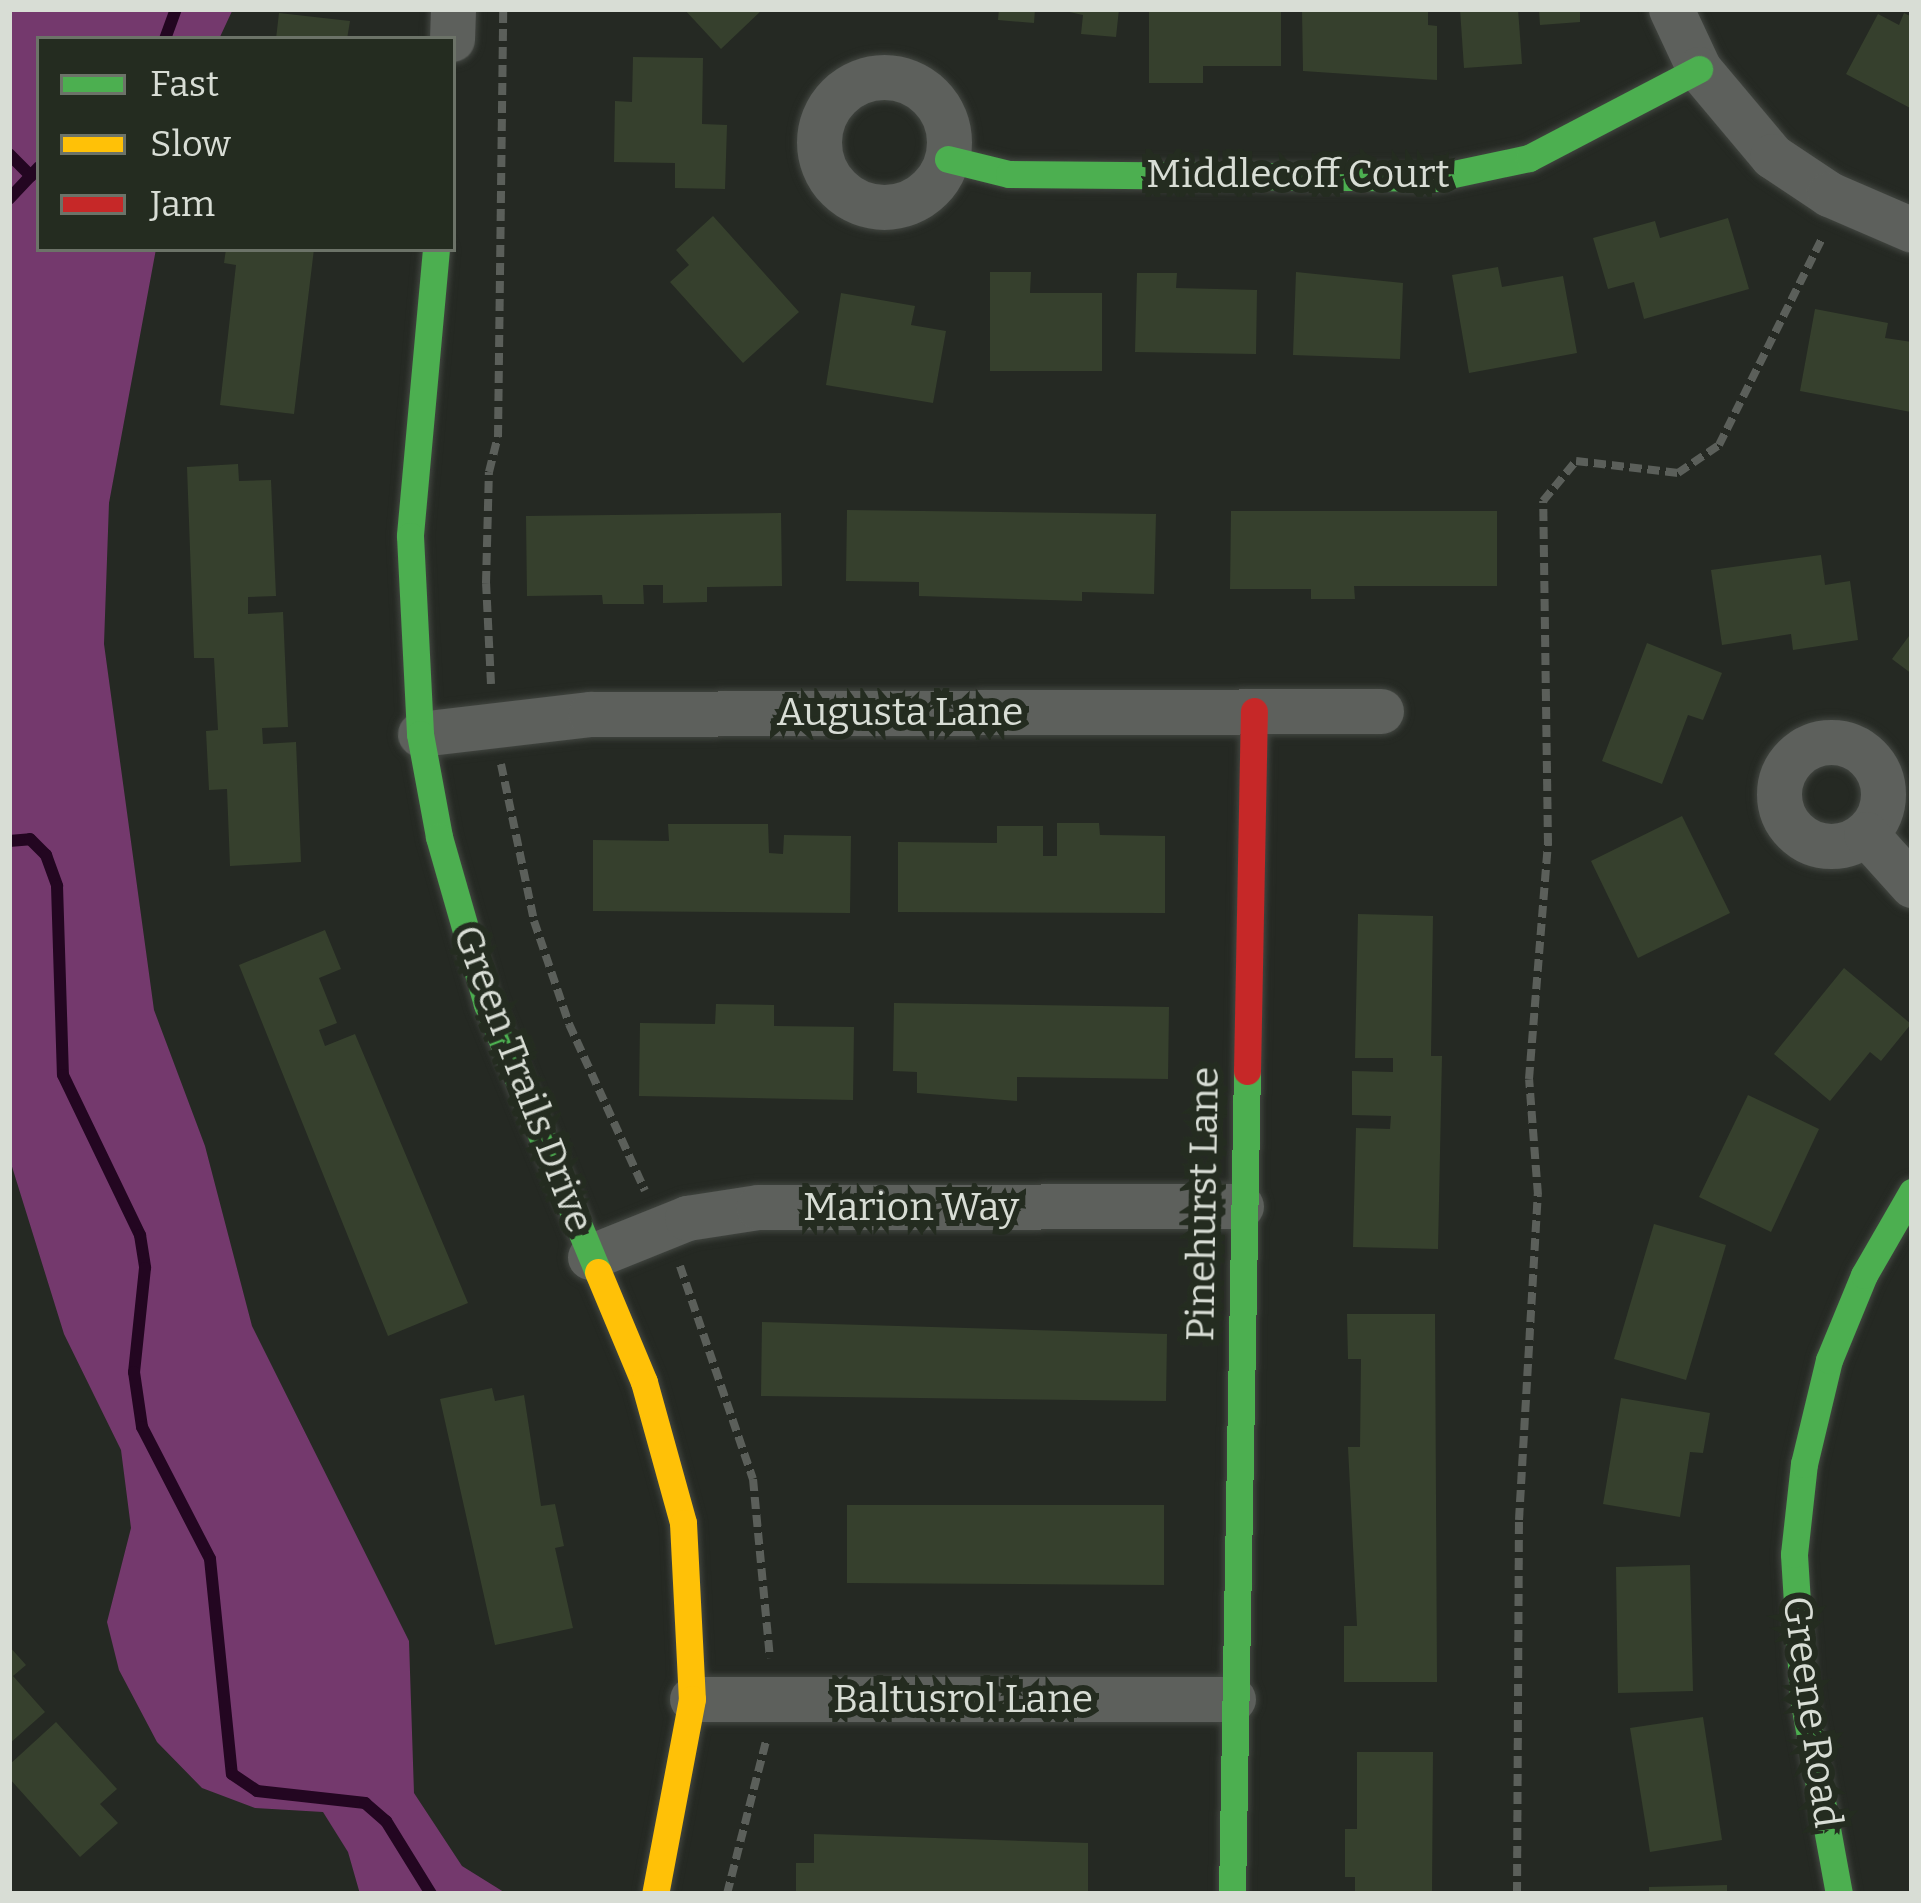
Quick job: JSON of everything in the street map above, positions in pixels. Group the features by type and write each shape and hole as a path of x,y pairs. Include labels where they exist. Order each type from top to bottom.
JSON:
{"street":[{"path":"1671,9 1699,70 1772,156 1840,200 1912,230"},
{"name":"Middlecoff Court","path":"948,159 1009,174 1435,178 1529,158 1699,70"},
{"name":"Green Trails Drive","path":"436,252 410,536 420,734 440,837 487,1004 668,1456 683,1523 692,1699 655,1894"},
{"name":"Pinehurst Lane","path":"1232,1894 1241,1206 1254,711"},
{"name":"Augusta Lane","path":"420,734 590,713 1381,711"},
{"path":"1866,834 1912,885"},
{"name":"Greene Road","path":"1839,1894 1803,1698 1794,1554 1804,1464 1829,1360 1864,1275 1912,1192"},
{"name":"Marion Way","path":"590,1257 687,1218 758,1207 1241,1206"},
{"name":"Baltusrol Lane","path":"692,1699 1233,1699"}],"path":[{"path":"491,687 486,561 497,437 502,9"},
{"path":"1516,1894 1519,1520 1538,1195 1529,1079 1548,845 1544,501 1576,460 1678,473 1719,445 1840,200"},
{"path":"499,751 534,921 569,1024 646,1192"},
{"path":"674,1254 733,1401 753,1479 770,1664"},
{"path":"727,1894 768,1728"}],"shaded area":[{"path":"9,9 233,9 220,36 36,36 36,252 155,252 109,503 104,644 154,1010 205,1146 252,1326 409,1641 414,1793 462,1866 507,1894 360,1894 348,1852 323,1812 255,1808 202,1788 157,1742 119,1670 107,1622 131,1528 121,1450 64,1334 9,1157"}],"building":[{"path":"684,9 763,9 721,49"},
{"path":"999,9 1035,9 1034,23 998,20"},
{"path":"1056,9 1119,9 1116,37 1081,34 1083,15"},
{"path":"1149,9 1281,9 1281,66 1203,66 1203,83 1149,83"},
{"path":"1302,9 1428,9 1428,25 1437,26 1437,80 1303,71"},
{"path":"1460,9 1518,9 1522,64 1464,68"},
{"path":"1539,9 1580,9 1580,22 1540,25"},
{"path":"279,13 350,21 348,36 276,36"},
{"path":"1904,13 1912,17 1912,109 1846,74 1878,14 1899,25"},
{"path":"633,57 703,58 702,124 727,125 725,189 675,188 675,163 614,162 615,101 632,102"},
{"path":"713,216 799,312 743,363 670,282 689,265 676,250"},
{"path":"1728,218 1749,289 1644,319 1634,282 1608,289 1593,238 1655,221 1660,238"},
{"path":"226,252 314,252 294,414 220,405 236,265 224,263"},
{"path":"1498,267 1502,287 1563,276 1577,353 1469,373 1452,275"},
{"path":"990,272 1031,272 1030,293 1102,293 1102,371 990,371"},
{"path":"1296,272 1403,283 1400,359 1293,355"},
{"path":"1137,273 1177,273 1176,288 1257,290 1256,354 1135,352"},
{"path":"841,293 915,306 911,325 946,331 933,403 826,385"},
{"path":"1815,309 1888,323 1885,338 1912,342 1911,412 1800,391"},
{"path":"238,464 239,481 271,480 276,596 248,597 248,614 283,612 288,727 262,728 263,744 296,742 301,862 230,866 227,789 209,790 206,731 218,730 214,658 194,658 187,467"},
{"path":"847,510 1156,514 1154,594 1082,592 1082,601 919,596 919,582 846,581"},
{"path":"1231,511 1497,511 1497,586 1354,586 1355,599 1311,599 1311,589 1230,589"},
{"path":"781,513 782,586 707,587 707,602 663,603 663,585 643,585 644,604 603,604 602,595 527,596 526,516"},
{"path":"1821,555 1825,585 1850,581 1858,640 1793,650 1791,634 1722,645 1711,570"},
{"path":"1912,632 1912,674 1892,659"},
{"path":"1647,643 1722,673 1703,720 1688,715 1662,784 1602,761"},
{"path":"1682,816 1730,913 1638,958 1591,861"},
{"path":"1057,823 1099,823 1100,835 1165,836 1165,913 898,912 898,842 997,843 997,826 1043,826 1043,856 1057,856"},
{"path":"668,824 768,824 769,853 783,854 784,835 851,836 850,913 593,911 593,840 669,841"},
{"path":"1358,914 1433,916 1431,1056 1442,1056 1438,1249 1353,1247 1356,1128 1390,1129 1391,1116 1352,1115 1352,1071 1393,1072 1393,1058 1355,1058"},
{"path":"325,930 341,969 319,978 337,1023 319,1030 325,1046 355,1034 468,1303 388,1336 239,965"},
{"path":"1844,968 1911,1024 1881,1061 1870,1052 1830,1101 1774,1054"},
{"path":"894,1003 1169,1007 1168,1079 1017,1077 1017,1101 917,1093 917,1072 893,1071"},
{"path":"716,1004 774,1005 774,1026 854,1027 853,1100 639,1096 640,1023 715,1024"},
{"path":"1748,1095 1819,1129 1771,1232 1699,1197"},
{"path":"1654,1224 1726,1245 1686,1380 1614,1359"},
{"path":"1347,1314 1435,1314 1437,1682 1344,1682 1344,1626 1357,1626 1348,1447 1360,1447 1361,1359 1348,1359"},
{"path":"762,1322 1167,1334 1166,1401 761,1396"},
{"path":"492,1388 495,1401 524,1395 541,1506 555,1504 564,1546 555,1548 573,1628 495,1645 440,1399"},
{"path":"1621,1398 1710,1413 1703,1453 1690,1452 1680,1517 1603,1504"},
{"path":"847,1505 1164,1505 1164,1585 847,1583"},
{"path":"1690,1565 1693,1691 1618,1693 1616,1567"},
{"path":"9,1646 26,1665 13,1676 45,1712 9,1744"},
{"path":"1703,1717 1722,1840 1650,1852 1630,1728"},
{"path":"56,1722 117,1789 100,1804 118,1823 80,1857 9,1778 9,1765"},
{"path":"1357,1752 1433,1752 1432,1894 1355,1894 1355,1877 1345,1877 1345,1829 1357,1829"},
{"path":"814,1834 1088,1843 1088,1894 796,1894 796,1863 814,1863"},
{"path":"1727,1885 1727,1894 1649,1894 1649,1887"}],"waterway":[{"path":"166,36 176,9"},
{"path":"9,154 31,176"},
{"path":"9,199 36,170"},
{"path":"9,841 30,839 46,855 57,886 63,1075 140,1235 145,1268 134,1372 142,1427 210,1559 232,1774 257,1791 365,1803 386,1821 431,1894"}],"traffic: fast":[{"path":"948,159 1009,174 1435,178 1529,158 1699,69"},
{"path":"436,252 410,536 420,734 439,837 487,1004 598,1272"},
{"path":"1232,1894 1247,1071"},
{"path":"1839,1894 1803,1698 1794,1554 1804,1464 1829,1360 1864,1275 1912,1192"}],"traffic: slow":[{"path":"598,1272 644,1382 683,1523 692,1699 655,1894"}],"traffic: jam":[{"path":"1247,1071 1254,711"}]}
